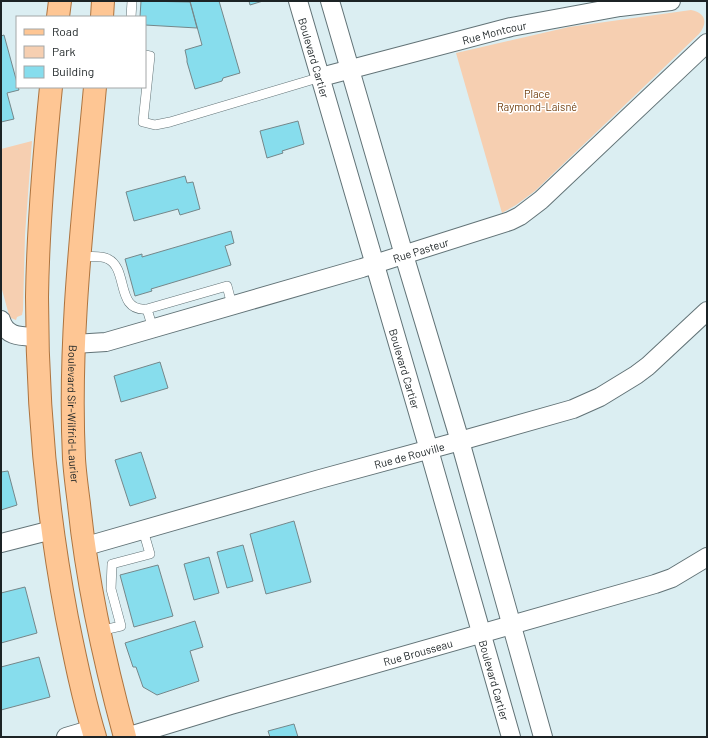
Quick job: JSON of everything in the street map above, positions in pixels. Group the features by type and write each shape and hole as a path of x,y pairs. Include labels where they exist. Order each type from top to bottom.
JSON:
{"main road":[{"path":"58,16 60,1"},
{"path":"102,16 103,1"},
{"path":"50,88 39,236 38,337 43,450 52,530 71,634 94,733"},
{"name":"Boulevard Sir-Wilfrid-Laurier","path":"95,88 74,344 74,459 84,547 99,631 110,683 125,737"}],"street":[{"name":"Boulevard Cartier","path":"298,1 321,76 511,737"},
{"path":"330,1 460,441 543,737"},
{"name":"Rue Montcour","path":"321,76 511,27 620,7 671,1"},
{"name":"Rue Pasteur","path":"74,344 106,342 500,226 520,216 542,200 707,43"},
{"name":"Rue de Rouville","path":"84,547 320,479 573,409 606,394 648,366 707,311"},
{"path":"1,320 5,329 10,334 38,337"},
{"path":"1,543 52,530"},
{"name":"Rue Brousseau","path":"125,737 231,705 655,584 672,578 707,557"},
{"path":"66,737 94,733"}],"lane":[{"path":"131,16 132,1"},
{"path":"146,55 150,56 143,122 155,125 170,122 321,76"},
{"path":"80,256 104,257 110,259 117,268 128,301 135,308 140,310 227,286 232,305"},
{"path":"147,309 152,328"},
{"path":"99,631 121,626 111,588 112,564 150,554 143,530"}],"green space":[{"name":"Place Raymond-Laisné","path":"691,10 700,13 704,19 704,26 699,34 535,191 502,213 456,53 569,27"},
{"path":"32,141 25,235 23,310 22,315 17,317 16,320 11,318 9,315 1,286 1,149"}],"building":[{"path":"141,1 190,2 197,28 146,25 146,16 140,16"},
{"path":"190,1 219,1 240,73 223,78 222,81 195,89 185,50 202,45"},
{"path":"249,1 263,1 250,5"},
{"path":"4,35 16,79 16,88 18,88 19,90 7,93 14,119 1,122 1,36"},
{"path":"298,121 304,144 282,151 283,153 267,158 260,131"},
{"path":"185,176 187,183 193,182 200,209 180,215 178,209 134,221 126,192"},
{"path":"231,231 234,243 225,246 231,265 151,289 152,291 135,296 125,259 142,254 142,257"},
{"path":"160,362 168,388 121,402 114,376"},
{"path":"141,452 156,498 130,506 115,460"},
{"path":"8,471 17,505 1,510 1,472"},
{"path":"294,521 311,582 266,594 250,534"},
{"path":"243,545 253,581 227,588 217,552"},
{"path":"209,557 219,593 194,600 184,564"},
{"path":"158,565 173,616 134,627 120,575"},
{"path":"25,587 37,633 1,643 1,593"},
{"path":"195,621 203,647 190,651 199,681 157,695 143,687 136,667 133,667 125,643"},
{"path":"39,657 50,697 1,710 1,667"},
{"path":"294,724 298,737 270,737 268,731"}]}
